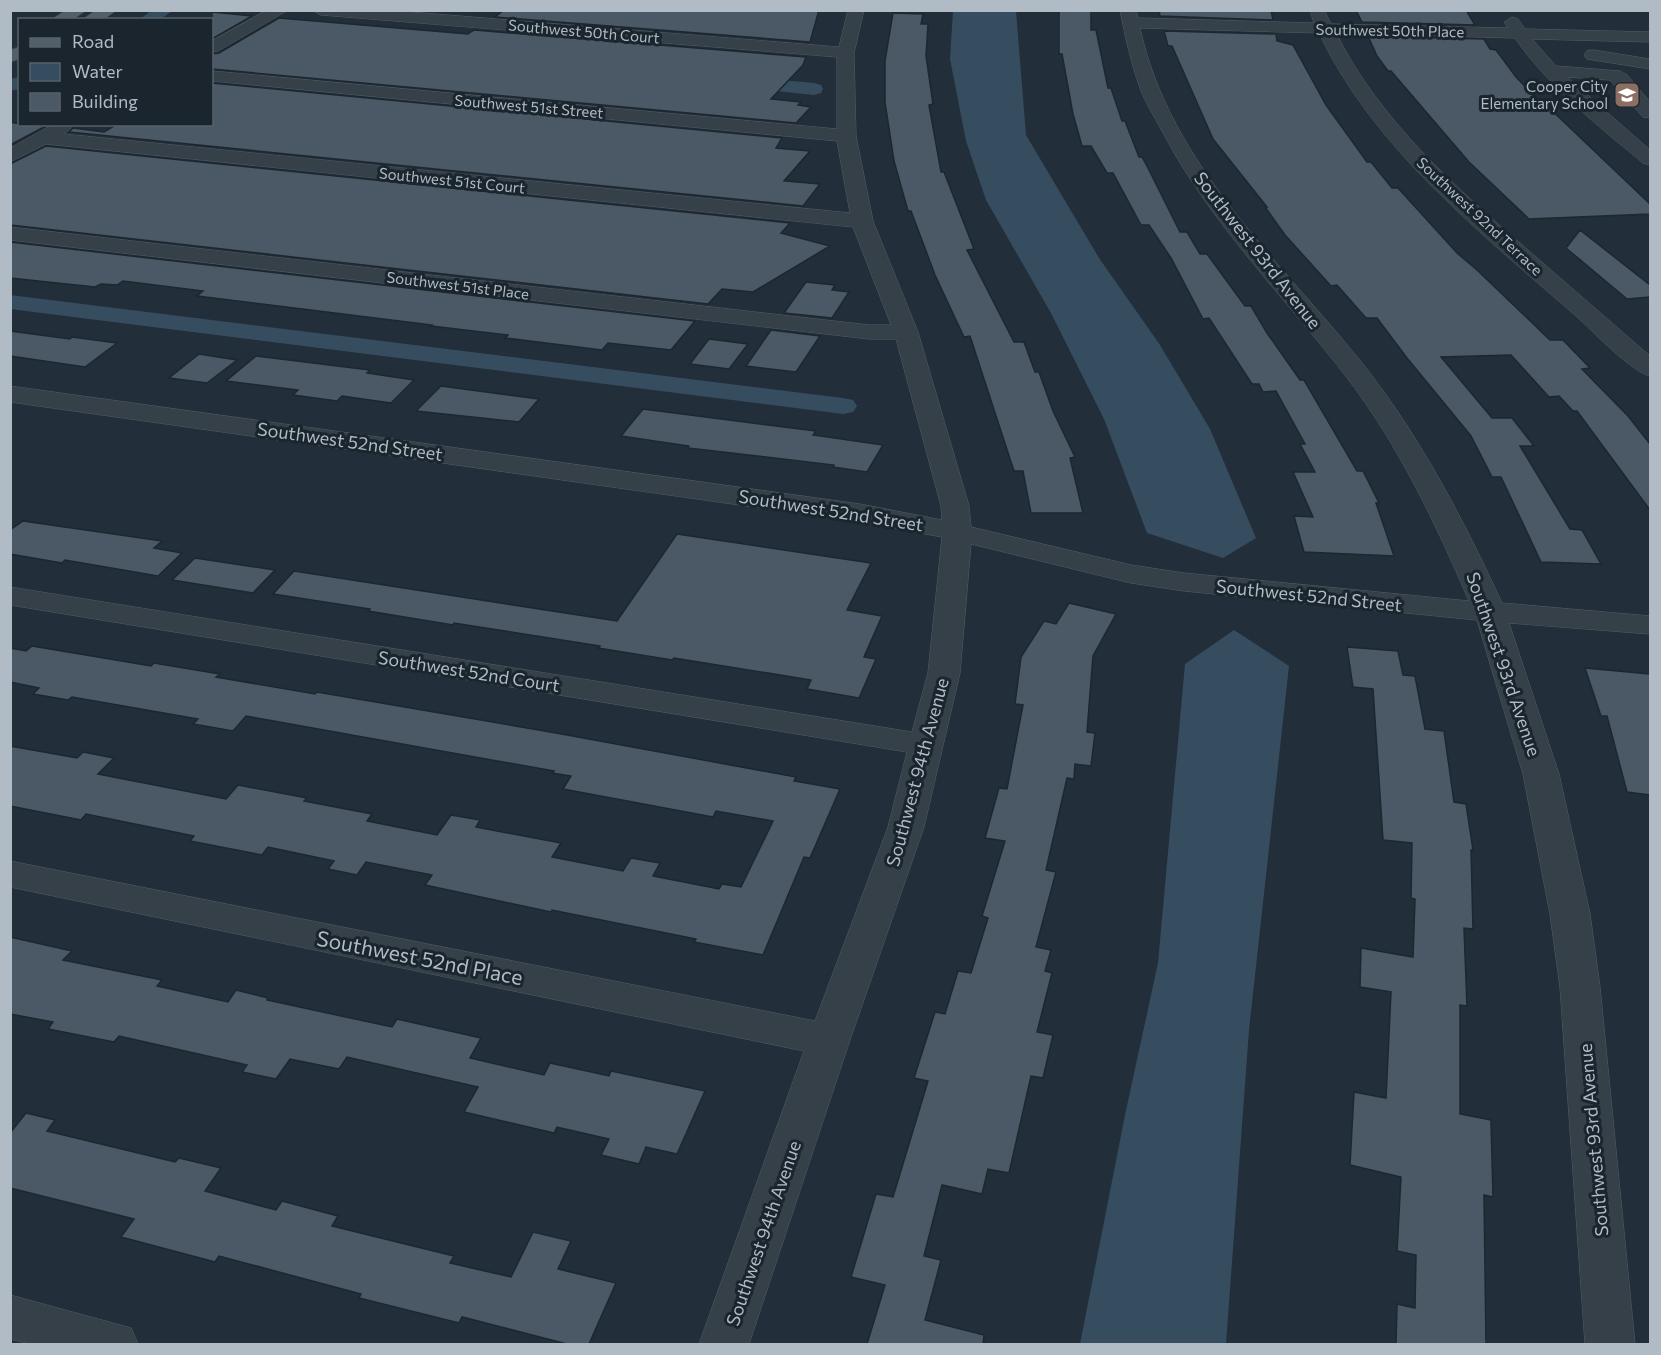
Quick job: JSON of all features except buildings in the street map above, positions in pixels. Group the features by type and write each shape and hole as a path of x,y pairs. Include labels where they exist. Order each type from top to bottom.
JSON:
{"main road":[{"path":"63,18 79,10"},
{"path":"94,18 109,10"}],"street":[{"path":"213,46 280,10"},
{"name":"Southwest 50th Court","path":"321,10 846,53"},
{"path":"456,21 472,10"},
{"name":"Southwest 94th Avenue","path":"724,1344 829,1040 906,827 944,673 957,532 955,507 906,332 862,221 846,136 846,53 856,10"},
{"path":"1505,10 1519,33 1553,71 1620,134 1646,152"},
{"name":"Southwest 50th Place","path":"1128,17 1321,19 1519,33 1650,37"},
{"name":"Southwest 93rd Avenue","path":"1128,17 1150,91 1188,162 1224,214 1358,374 1394,426 1439,504 1490,612 1541,774 1570,914 1580,987 1610,1344"},
{"path":"632,35 651,19"},
{"name":"Southwest 92nd Terrace","path":"1321,19 1358,86 1398,136 1446,188 1503,241 1650,368"},
{"path":"1604,56 1623,51 1650,51"},
{"path":"1538,55 1604,56 1650,64"},
{"path":"1553,71 1614,75 1622,79 1650,113"},
{"name":"Southwest 51st Street","path":"213,76 846,136"},
{"path":"10,156 65,126"},
{"path":"1620,134 1650,128"},
{"name":"Southwest 51st Court","path":"43,138 862,221"},
{"name":"Southwest 51st Place","path":"10,233 869,332 906,332"},
{"name":"Southwest 52nd Street","path":"10,394 860,513 957,532 1077,563 1142,576 1284,593 1650,625"},
{"name":"Southwest 52nd Court","path":"10,596 927,746"},
{"name":"Southwest 52nd Place","path":"10,874 829,1040"},
{"path":"10,1317 113,1344"}],"water":[{"path":"953,11 1016,11 1026,135 1099,258 1160,345 1210,429 1256,538 1223,558 1147,533 1104,419 1051,313 986,200 966,141 950,59"},
{"path":"1234,630 1289,666 1249,1030 1226,1344 1080,1344 1125,1115 1158,963 1185,664"}],"waterway":[{"path":"151,18 165,10"},
{"path":"736,82 814,89"},
{"path":"10,86 18,83"},
{"path":"10,302 843,406"}],"place":[{"name":"Cooper City Elementary School","path":"1627,95"}]}
